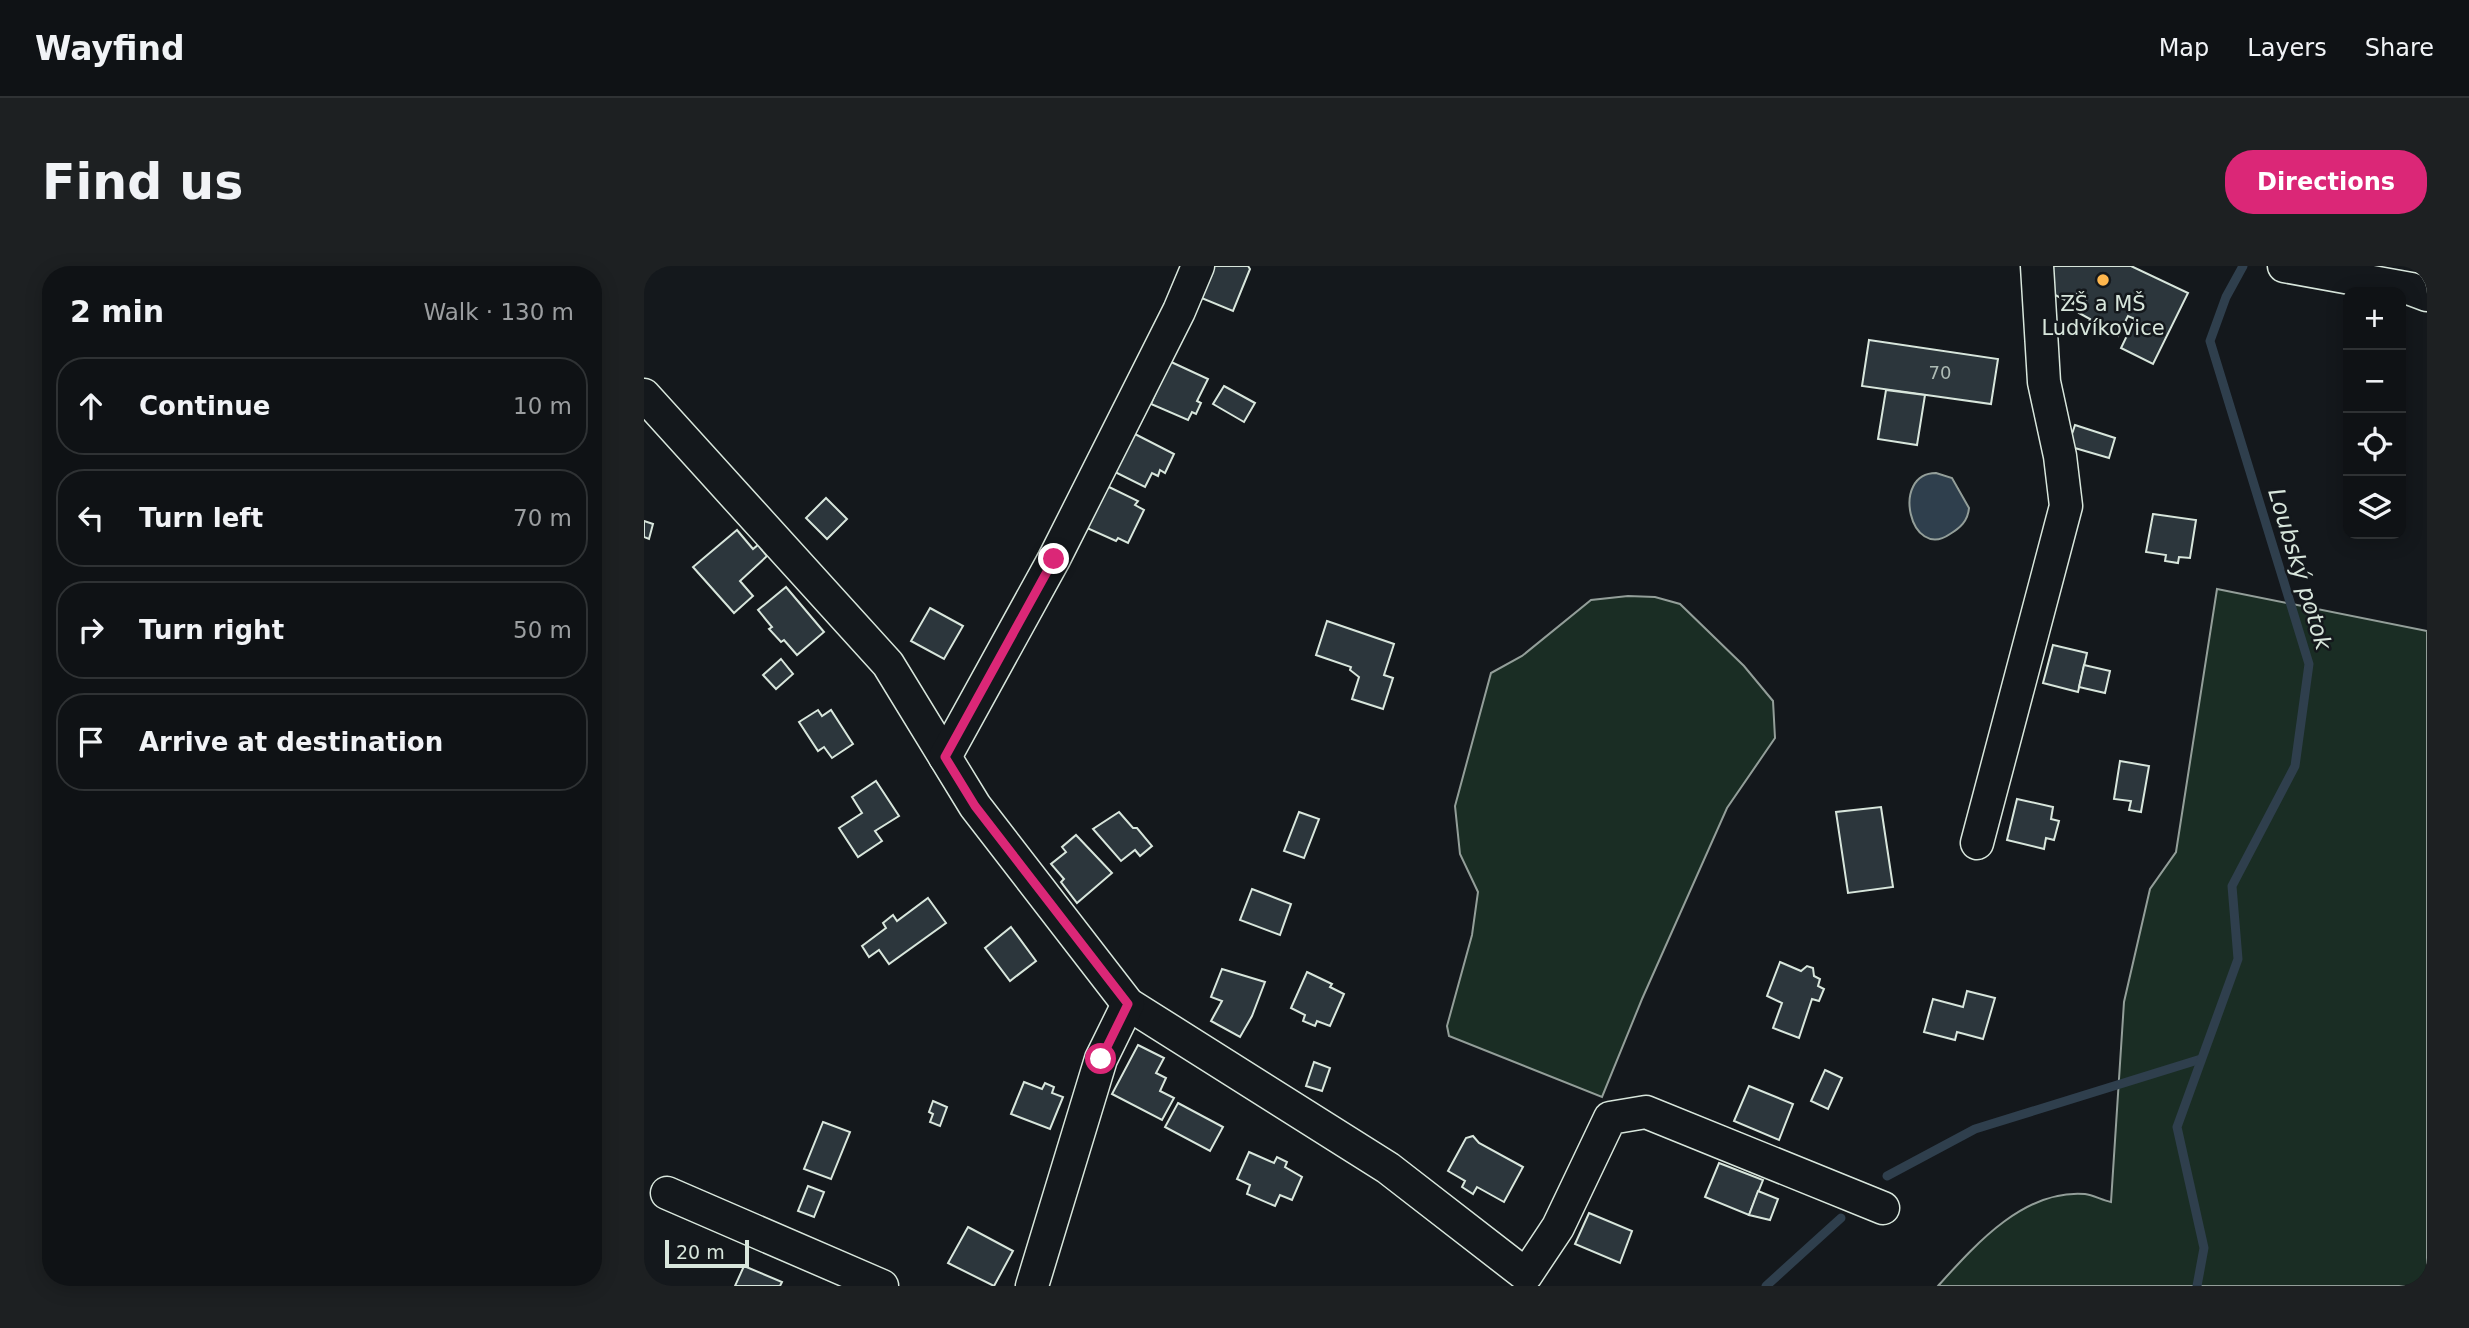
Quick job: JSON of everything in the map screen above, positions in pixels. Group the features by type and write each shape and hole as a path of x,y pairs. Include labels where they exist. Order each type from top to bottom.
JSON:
{"street":[{"path":"945,757 1054,559 1179,311 1198,266"},
{"path":"1977,843 2066,506 2060,456 2044,382 2037,266"},
{"path":"2284,266 2411,289 2427,295"},
{"path":"644,395 888,664 975,806 1128,1004 1388,1168 1529,1281 1610,1118 1646,1112 1883,1208"},
{"path":"1032,1286 1101,1059 1128,1004"},
{"path":"667,1193 882,1286"}],"green space":[{"path":"2217,589 2427,631 2427,1286 1938,1286 1985,1238 2021,1210 2042,1200 2063,1195 2085,1194 2111,1202 2124,1002 2150,889 2176,852"},
{"path":"1628,596 1655,597 1680,604 1744,666 1773,701 1775,738 1727,808 1642,999 1602,1097 1449,1036 1447,1026 1472,935 1478,892 1460,854 1455,806 1491,673 1522,656 1591,600"}],"water":[{"path":"1936,473 1952,478 1969,508 1960,527 1936,539 1924,536 1916,527 1910,500 1913,486 1922,477"}],"building":[{"path":"1212,266 1248,266 1250,269 1233,311 1199,297"},
{"path":"2052,266 2131,266 2188,293 2153,364 2121,348 2135,319 2128,316 2118,336 2089,322 2090,319 2079,313 2087,297 2078,292 2073,304 2041,288"},
{"path":"1869,340 1998,359 1991,404 1862,386"},
{"path":"1169,361 1208,379 1197,401 1201,403 1196,414 1192,412 1188,420 1151,404"},
{"path":"1224,386 1255,403 1244,422 1213,404"},
{"path":"1886,390 1925,395 1917,445 1878,439"},
{"path":"2075,425 2115,438 2109,458 2068,446"},
{"path":"1133,433 1174,454 1165,473 1160,470 1158,476 1152,473 1145,487 1113,471"},
{"path":"1107,486 1138,501 1135,505 1144,510 1128,543 1118,538 1116,541 1087,528"},
{"path":"826,498 847,519 827,539 806,518"},
{"path":"2153,514 2196,520 2190,558 2179,557 2178,563 2165,561 2166,555 2146,552"},
{"path":"644,521 653,524 649,539 644,537"},
{"path":"737,530 753,549 758,545 767,556 740,581 753,596 734,613 693,567"},
{"path":"786,587 824,632 797,655 784,640 781,642 769,629 772,627 758,610"},
{"path":"930,608 963,626 944,659 911,641"},
{"path":"1327,621 1394,644 1384,675 1393,678 1383,709 1352,699 1359,677 1350,670 1351,667 1316,655"},
{"path":"2053,645 2087,653 2078,692 2043,683"},
{"path":"781,659 793,674 776,689 763,675"},
{"path":"2084,665 2110,671 2105,693 2079,687"},
{"path":"818,710 822,716 831,710 853,744 832,758 824,747 818,751 799,722"},
{"path":"2120,761 2149,766 2141,812 2129,810 2131,801 2114,799"},
{"path":"876,781 899,816 875,831 882,841 858,857 839,828 862,813 852,797"},
{"path":"2017,799 2053,807 2051,819 2059,821 2054,840 2046,838 2044,849 2007,840"},
{"path":"1881,807 1893,887 1848,893 1836,812"},
{"path":"1119,812 1152,846 1140,856 1135,850 1121,861 1093,829"},
{"path":"1299,812 1319,819 1304,858 1284,851"},
{"path":"1076,835 1112,873 1077,903 1061,882 1064,879 1051,864 1066,852 1062,847"},
{"path":"1252,889 1291,904 1280,935 1240,920"},
{"path":"928,898 946,923 889,964 879,950 869,957 862,946 886,928 883,923 893,915 897,921"},
{"path":"1011,927 1036,961 1010,981 985,948"},
{"path":"1780,962 1801,971 1807,966 1813,968 1814,976 1820,979 1818,986 1824,989 1819,1001 1812,999 1799,1038 1773,1028 1782,1003 1767,996"},
{"path":"1222,969 1265,982 1252,1016 1240,1037 1211,1021 1222,1001 1211,997"},
{"path":"1307,972 1332,984 1330,987 1344,994 1330,1026 1317,1021 1315,1026 1303,1021 1305,1015 1291,1008"},
{"path":"1967,991 1995,998 1983,1039 1957,1032 1955,1040 1924,1032 1933,999 1963,1007"},
{"path":"1138,1045 1164,1058 1156,1073 1166,1078 1160,1091 1174,1098 1162,1120 1112,1094"},
{"path":"1314,1062 1330,1068 1322,1091 1306,1086"},
{"path":"1825,1070 1842,1078 1828,1109 1811,1101"},
{"path":"1024,1082 1042,1089 1045,1083 1054,1087 1052,1093 1063,1097 1050,1129 1011,1114"},
{"path":"1749,1086 1793,1104 1779,1140 1734,1121"},
{"path":"933,1101 947,1107 940,1126 930,1122 933,1114 929,1112"},
{"path":"1178,1103 1223,1127 1210,1151 1165,1127"},
{"path":"823,1122 850,1132 831,1179 804,1169"},
{"path":"1473,1136 1479,1143 1523,1167 1504,1202 1477,1187 1473,1194 1462,1187 1465,1181 1448,1171 1466,1138"},
{"path":"1249,1152 1274,1163 1277,1157 1287,1162 1285,1167 1302,1177 1292,1200 1280,1195 1275,1206 1247,1194 1250,1185 1237,1179"},
{"path":"1719,1163 1763,1180 1749,1215 1705,1197"},
{"path":"808,1186 824,1192 814,1217 798,1211"},
{"path":"1758,1191 1778,1199 1770,1220 1749,1215"},
{"path":"1589,1213 1632,1231 1620,1263 1575,1244"},
{"path":"968,1227 1013,1251 994,1286 948,1263"},
{"path":"744,1266 782,1282 780,1286 735,1286"}],"waterway":[{"name":"Loubský potok","path":"2197,1286 2204,1248 2177,1127 2238,959 2232,886 2295,766 2309,664 2210,341 2226,297 2243,266"},
{"path":"1887,1176 1975,1129 2201,1059"},
{"path":"1766,1286 1841,1218"}],"place":[{"name":"ZŠ a MŠ Ludvíkovice","path":"2103,280"}],"route":[{"path":"1054,559 945,757 975,806 1128,1004 1101,1059"}]}
